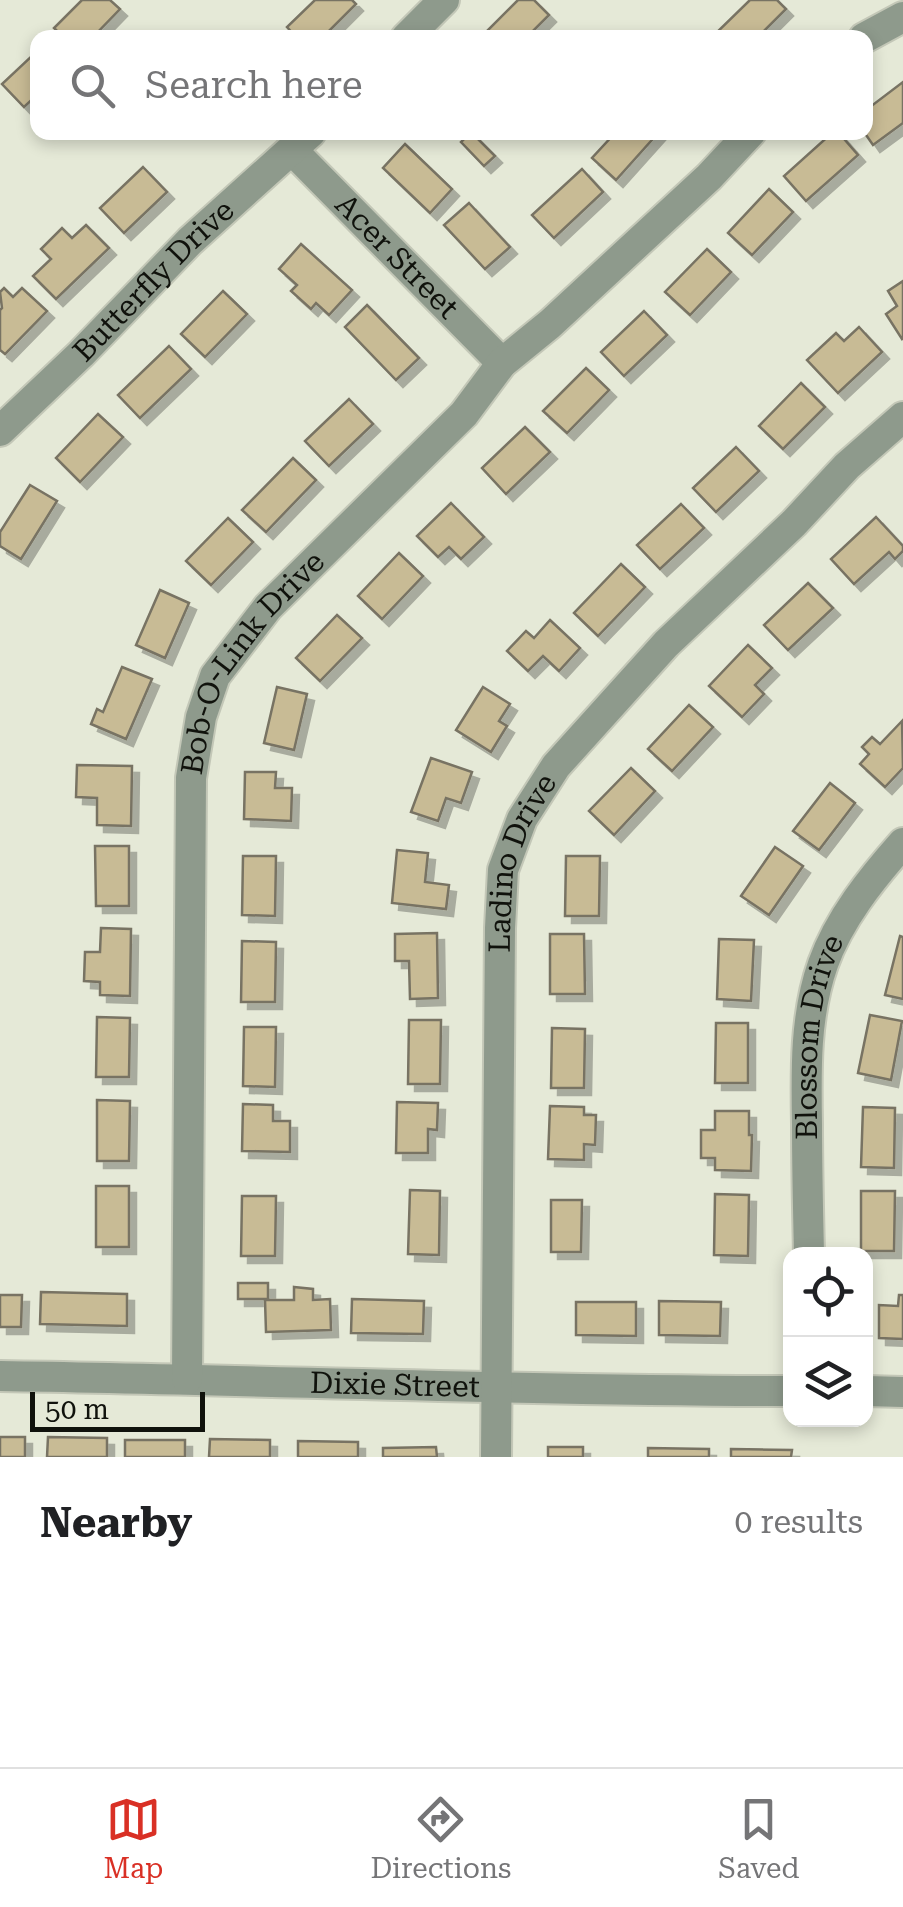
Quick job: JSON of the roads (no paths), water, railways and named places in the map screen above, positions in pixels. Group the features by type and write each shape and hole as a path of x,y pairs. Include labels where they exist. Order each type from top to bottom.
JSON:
{"street":[{"path":"414,30 444,0"},
{"path":"873,33 903,18"},
{"name":"Bob-O-Link Drive","path":"188,1379 192,778 201,717 215,676 268,607 464,414 502,363 550,324 709,177 744,140"},
{"name":"Acer Street","path":"302,142 502,363"},
{"name":"Butterfly Drive","path":"0,431 190,241 302,142"},
{"name":"Ladino Drive","path":"496,1457 500,928 503,870 522,820 556,766 666,644 903,416"},
{"name":"Blossom Drive","path":"808,1247 806,1061 813,997 840,926 903,843"},
{"name":"Dixie Street","path":"0,1376 783,1391"},
{"path":"873,1392 903,1392"}]}
